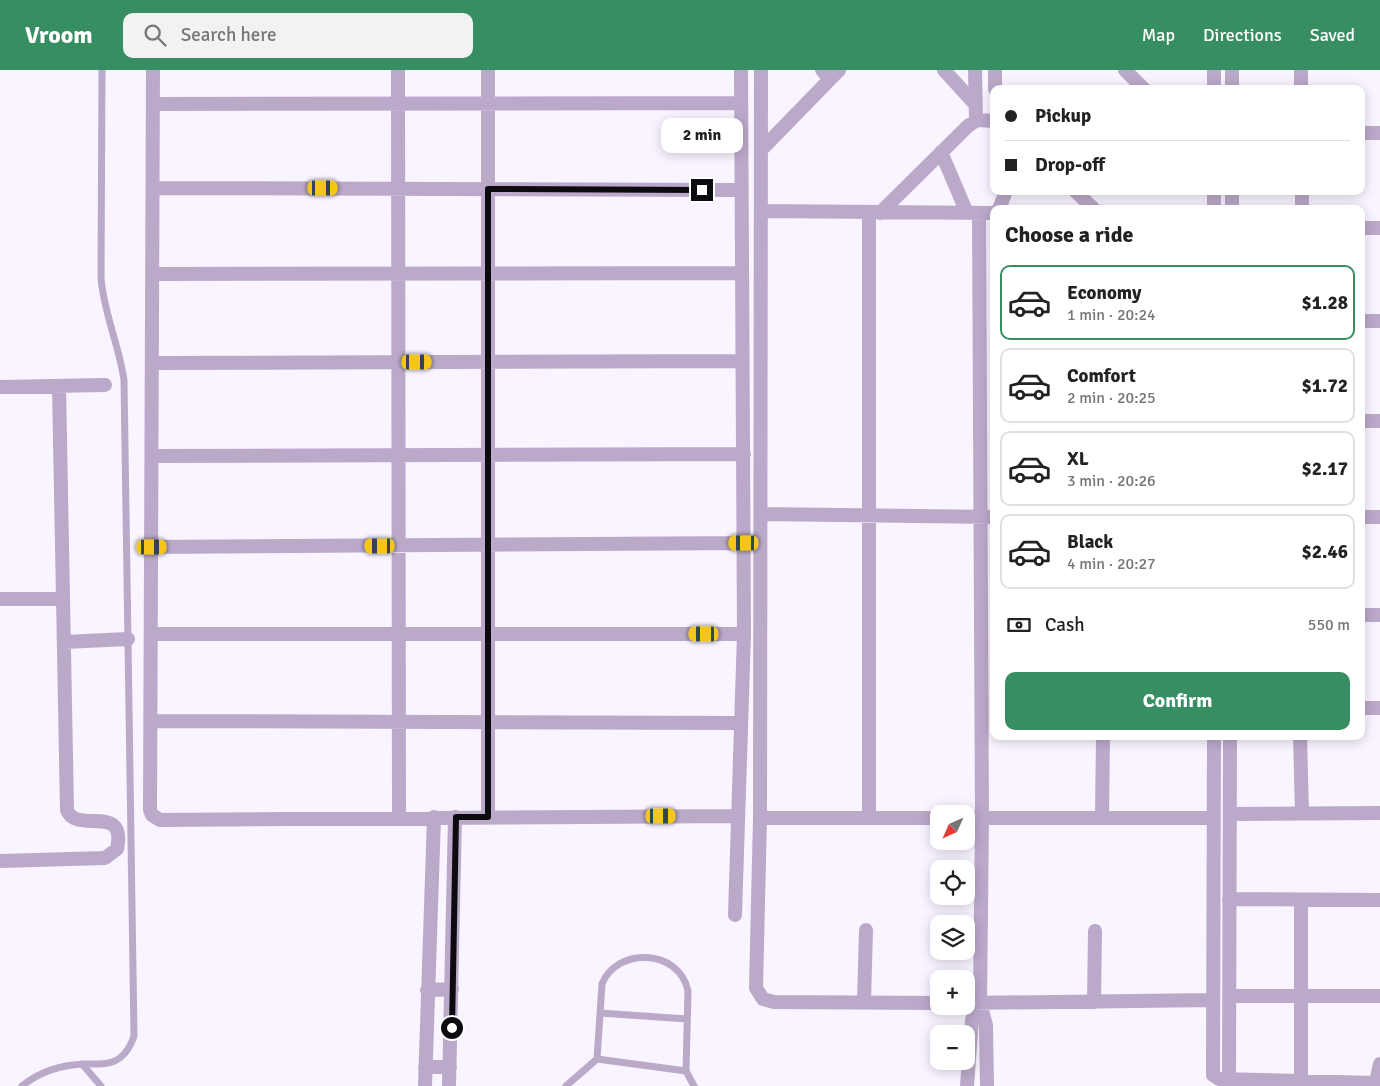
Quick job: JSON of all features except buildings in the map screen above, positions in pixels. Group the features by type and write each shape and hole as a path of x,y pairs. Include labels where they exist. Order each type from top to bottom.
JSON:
{"street":[{"path":"153,70 150,810 156,818 738,816"},
{"path":"398,70 400,818"},
{"path":"488,70 488,817"},
{"path":"735,915 744,634 741,70"},
{"path":"762,70 760,818 756,988 763,999 774,1002 930,1002"},
{"path":"944,70 976,104"},
{"path":"975,70 976,120"},
{"path":"995,70 995,85"},
{"path":"1125,70 1140,85"},
{"path":"1214,70 1214,85"},
{"path":"1232,70 1232,85"},
{"path":"1301,70 1301,85"},
{"path":"762,149 830,73"},
{"path":"153,104 742,103"},
{"path":"869,818 869,516 874,213 976,120 990,120"},
{"path":"1365,133 1380,133"},
{"path":"941,152 973,213 987,517 982,818 975,970"},
{"path":"154,188 741,190"},
{"path":"1079,195 1090,205"},
{"path":"762,211 990,213"},
{"path":"1365,228 1380,228"},
{"path":"153,274 741,273"},
{"path":"1365,321 1380,321"},
{"path":"152,363 742,361"},
{"path":"0,387 105,385"},
{"path":"0,861 98,859 112,855 117,849 117,831 113,825 104,820 74,819 67,810 59,386"},
{"path":"1365,420 1380,421"},
{"path":"152,456 744,454"},
{"path":"761,514 987,517"},
{"path":"1365,517 1380,517"},
{"path":"152,547 744,543"},
{"path":"0,599 63,599"},
{"path":"1365,615 1380,615"},
{"path":"151,634 744,634"},
{"path":"64,642 128,639"},
{"path":"1365,708 1380,708"},
{"path":"151,721 740,723"},
{"path":"1102,818 1103,740"},
{"path":"1214,740 1212,1072 1219,1079 1229,1080 1375,1084 1380,1064"},
{"path":"1229,1080 1230,740"},
{"path":"1300,740 1302,813"},
{"path":"1230,814 1380,813"},
{"path":"424,1086 434,817"},
{"path":"449,1086 456,817"},
{"path":"760,818 930,818"},
{"path":"975,818 1212,818"},
{"path":"433,844 455,844"},
{"path":"1229,899 1380,900"},
{"path":"1301,900 1301,1081"},
{"path":"864,1001 866,930"},
{"path":"1094,1002 1095,931"},
{"path":"427,990 452,989"},
{"path":"1229,996 1380,996"},
{"path":"975,1003 1213,1000"},
{"path":"975,1006 986,1025 987,1086"},
{"path":"975,1060 986,1060"},
{"path":"425,1067 450,1067"},
{"path":"966,1086 968,1070"}],"lane":[{"path":"22,1086 52,1070 82,1064 111,1063 124,1055 131,1046 134,1036 124,380 120,357 104,304 101,278 102,70"},
{"path":"566,1086 597,1059 602,984 605,975 610,969 640,957 668,962 686,980 688,992 686,1071 694,1086"},
{"path":"600,1013 687,1019"},
{"path":"597,1059 686,1071"},
{"path":"82,1064 101,1086"}],"route":[{"path":"452,1028 456,817 488,817 488,189 702,190"}]}
